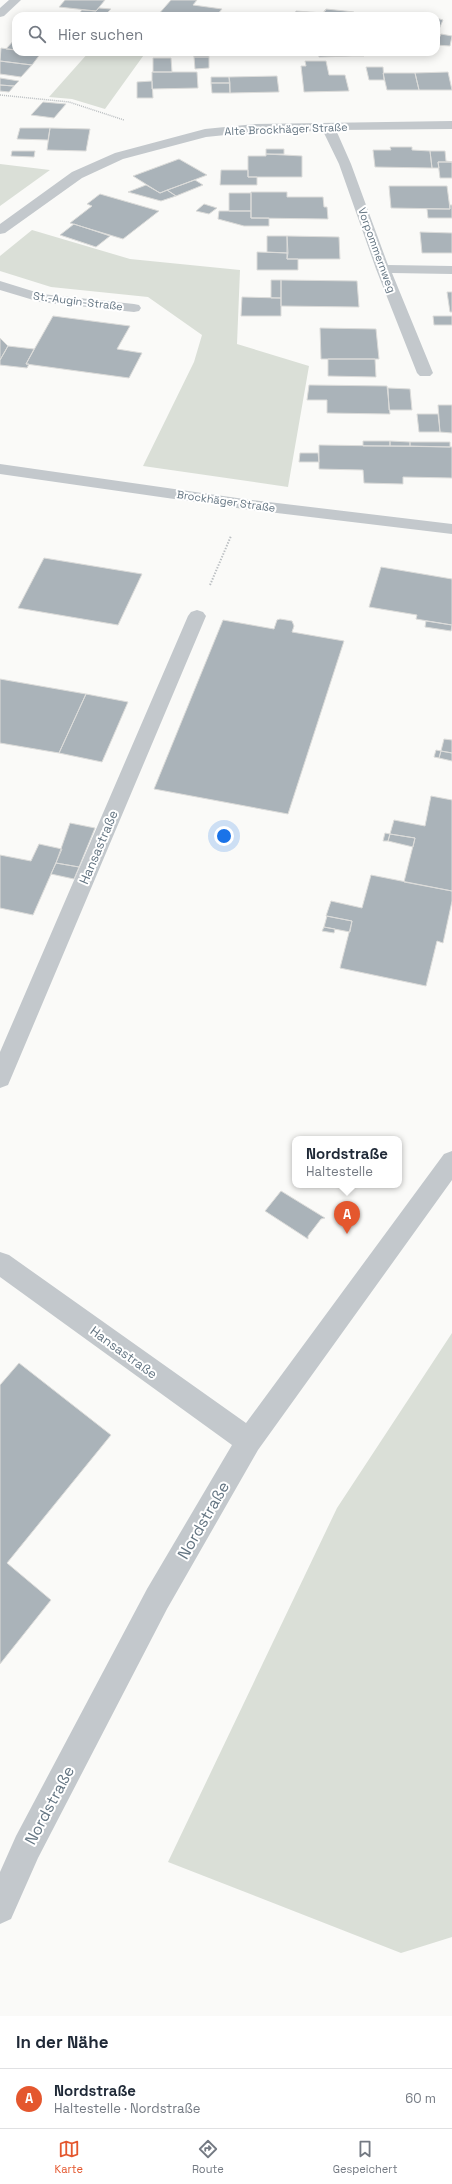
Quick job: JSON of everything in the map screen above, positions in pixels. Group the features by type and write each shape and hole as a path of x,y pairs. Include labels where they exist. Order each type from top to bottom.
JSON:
{"street":[{"path":"0,14 15,0"},
{"name":"Alte Brockhäger Straße","path":"0,230 77,175 119,156 168,141 205,133 254,128 452,125"},
{"name":"Vorpommernweg","path":"328,127 345,164 383,269 425,373"},
{"path":"383,269 452,270"},
{"name":"St.-Augin-Straße","path":"0,285 40,298 134,308"},
{"name":"Brockhäger Straße","path":"0,469 244,504 452,529"},
{"name":"Hansastraße","path":"0,1078 197,616"},
{"name":"Nordstraße","path":"0,1908 27,1847 157,1599 248,1441 452,1161"},
{"name":"Hansastraße","path":"0,1263 248,1441"}],"path":[{"path":"0,95 69,102 155,130 168,141"},
{"path":"197,616 244,504"}],"shaded area":[{"path":"85,56 143,56 105,109 72,99 49,97"},
{"path":"0,164 50,170 0,206"},
{"path":"32,230 130,259 240,270 237,344 309,366 288,487 143,466 194,362 202,335 148,297 51,287 0,271 0,256"},
{"path":"452,1333 452,1937 401,1953 168,1862 337,1508"}],"building":[{"path":"65,0 105,0 96,11 59,7"},
{"path":"171,0 197,0 193,5 222,9 219,12 160,12"},
{"path":"99,8 111,9 108,12 80,12 82,10 96,11"},
{"path":"326,9 354,12 324,12"},
{"path":"440,19 443,20 440,27"},
{"path":"441,34 452,36 450,46 440,45"},
{"path":"12,42 12,50 6,49"},
{"path":"1,48 12,49 12,56 39,56 32,65 0,61"},
{"path":"194,56 209,57 194,57"},
{"path":"319,56 352,56 319,57"},
{"path":"194,57 209,57 209,68 195,69"},
{"path":"153,58 171,58 172,72 153,72"},
{"path":"0,61 32,65 21,77 0,74"},
{"path":"305,61 326,61 329,75 345,75 349,91 304,92 301,66 306,66"},
{"path":"366,67 383,67 384,80 369,80"},
{"path":"152,72 197,72 198,88 152,89"},
{"path":"448,72 452,90 419,90 415,73"},
{"path":"383,73 415,73 419,90 387,90"},
{"path":"277,76 279,92 230,93 229,77"},
{"path":"211,77 229,77 230,83 211,83"},
{"path":"0,78 19,81 14,86 0,85"},
{"path":"152,81 153,98 137,98 137,82"},
{"path":"211,83 230,83 230,93 212,93"},
{"path":"0,85 14,86 9,92 0,91"},
{"path":"43,102 66,104 54,118 31,115"},
{"path":"20,128 50,128 48,140 17,139"},
{"path":"50,128 90,129 86,151 47,150"},
{"path":"390,147 412,147 412,150 430,151 432,168 375,167 373,150 391,150"},
{"path":"266,149 284,149 284,154 266,154"},
{"path":"12,151 35,151 34,157 11,156"},
{"path":"430,151 445,151 446,161 452,162 438,162 439,168 432,168"},
{"path":"266,154 302,156 302,177 248,177 248,156 266,156"},
{"path":"179,159 207,175 160,193 133,176"},
{"path":"438,162 452,162 452,178 440,178"},
{"path":"221,170 248,170 248,177 257,177 257,185 220,185"},
{"path":"195,180 203,185 176,196 167,190"},
{"path":"146,185 160,193 167,190 176,196 161,201 128,192"},
{"path":"389,186 447,186 450,209 391,208"},
{"path":"251,192 287,192 287,197 323,197 324,207 327,207 328,219 251,218"},
{"path":"229,193 251,193 251,211 229,211"},
{"path":"100,194 159,211 123,239 70,223 92,206 87,204"},
{"path":"204,204 217,208 209,214 196,211"},
{"path":"450,205 452,205 452,218 428,218 427,209 450,209"},
{"path":"219,211 251,211 251,218 269,218 269,226 244,226 218,219"},
{"path":"74,224 110,236 96,247 60,235"},
{"path":"420,232 452,233 452,253 422,253"},
{"path":"267,236 287,236 288,253 267,252"},
{"path":"287,236 339,237 340,259 287,259"},
{"path":"257,252 288,253 287,259 298,259 298,270 257,270"},
{"path":"271,280 281,280 281,298 271,298"},
{"path":"281,280 357,281 359,307 281,306"},
{"path":"447,292 452,292 452,312 450,312"},
{"path":"242,297 281,298 281,316 241,316"},
{"path":"53,316 130,326 117,349 142,353 129,378 26,364"},
{"path":"433,316 452,316 452,325 434,325"},
{"path":"320,328 376,329 379,359 321,359"},
{"path":"0,338 8,346 0,360"},
{"path":"8,346 34,349 26,364 29,364 27,368 0,365 0,360"},
{"path":"328,359 375,359 376,377 328,376"},
{"path":"309,385 387,386 390,414 327,413 327,400 307,400"},
{"path":"388,388 410,389 412,410 389,410"},
{"path":"438,405 452,405 452,433 440,432"},
{"path":"417,414 438,414 440,432 419,432"},
{"path":"363,441 390,441 390,446 363,446"},
{"path":"390,441 410,442 410,446 390,446"},
{"path":"410,442 450,442 450,447 410,446"},
{"path":"319,445 452,447 452,478 403,477 403,484 364,483 363,470 319,469"},
{"path":"300,453 318,453 319,462 299,462"},
{"path":"44,558 142,574 118,625 18,608"},
{"path":"381,567 452,579 452,625 416,619 417,615 369,607"},
{"path":"223,620 274,629 277,620 292,621 294,626 292,632 344,641 288,814 154,789"},
{"path":"426,621 452,625 451,631 425,627"},
{"path":"0,679 86,694 59,753 0,743"},
{"path":"86,694 128,702 102,762 59,753"},
{"path":"444,739 452,740 452,753 441,751"},
{"path":"436,750 441,751 439,758 434,757"},
{"path":"441,751 452,753 452,761 439,758"},
{"path":"431,796 452,800 452,891 404,882 415,838 390,834 394,820 425,826"},
{"path":"70,823 95,828 79,867 56,863"},
{"path":"385,833 390,834 388,841 383,841"},
{"path":"390,834 415,838 413,847 388,841"},
{"path":"39,844 62,849 33,915 0,908 0,855 31,861"},
{"path":"56,863 79,867 74,879 51,874"},
{"path":"371,875 452,891 452,901 443,943 437,941 426,986 340,968 352,921 326,916 331,901 362,908"},
{"path":"327,916 352,921 350,932 324,927"},
{"path":"324,927 335,929 334,933 322,931"},
{"path":"281,1191 325,1218 321,1219 308,1236 308,1239 265,1211"},
{"path":"19,1363 111,1435 7,1563 51,1600 0,1664 0,1385"}],"place":[{"name":"Nordstraße","path":"347,1234"}]}
